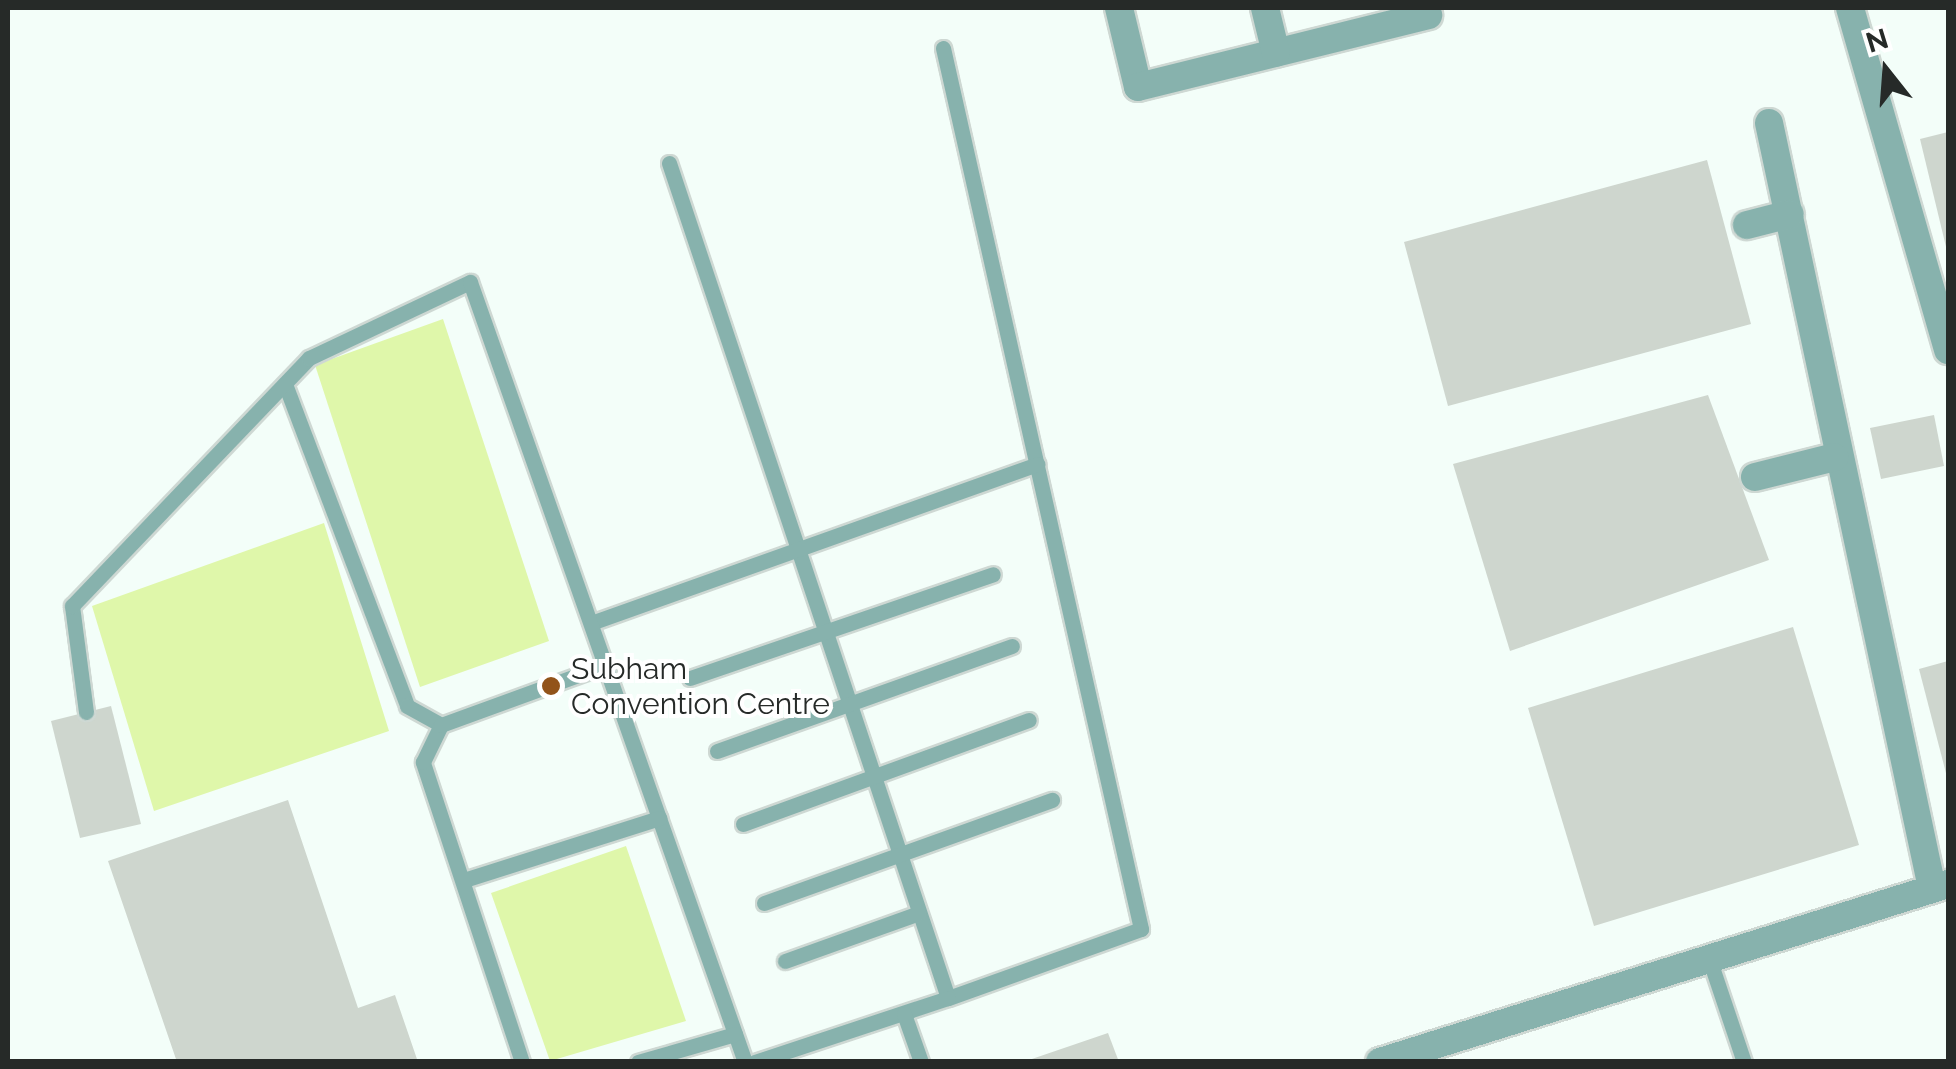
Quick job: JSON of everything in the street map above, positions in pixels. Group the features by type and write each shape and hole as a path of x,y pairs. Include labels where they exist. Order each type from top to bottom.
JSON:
{"street":[{"path":"1119,8 1138,88 1428,15"},
{"path":"1265,8 1276,53"},
{"path":"1850,8 1948,350"},
{"path":"1380,1062 1940,886 1835,456 1790,214 1768,123"},
{"path":"1748,225 1790,214"},
{"path":"1755,477 1835,456"}],"lane":[{"path":"754,1062 904,1014 1140,929 943,48"},
{"path":"670,164 948,998"},
{"path":"86,712 72,606 309,358 470,282 745,1062"},
{"path":"285,384 407,706 441,725"},
{"path":"591,624 1038,464"},
{"path":"690,678 993,574"},
{"path":"716,751 1012,646"},
{"path":"522,1062 423,762 441,725 606,665"},
{"path":"742,824 1029,720"},
{"path":"764,903 1052,800"},
{"path":"464,880 659,818"},
{"path":"785,961 919,912"},
{"path":"1710,961 1744,1062"},
{"path":"904,1014 922,1062"},
{"path":"638,1062 735,1034"}],"green space":[{"path":"443,319 549,641 420,687 315,365"},
{"path":"324,523 389,731 154,811 92,606"},
{"path":"626,846 686,1021 550,1061 491,893"}],"building":[{"path":"1948,132 1948,251 1947,251 1920,139"},
{"path":"1707,160 1751,324 1448,406 1404,242"},
{"path":"1708,395 1769,560 1510,651 1453,464"},
{"path":"1934,415 1944,466 1881,479 1870,428"},
{"path":"1793,627 1859,845 1594,926 1528,708"},
{"path":"1948,661 1948,776 1947,777 1919,669"},
{"path":"111,706 141,824 80,838 51,721"},
{"path":"288,800 358,1008 395,995 418,1062 177,1062 108,861"},
{"path":"1108,1033 1119,1062 1026,1062 1026,1061"}],"place":[{"name":"Subham Convention Centre","path":"551,686"}]}
